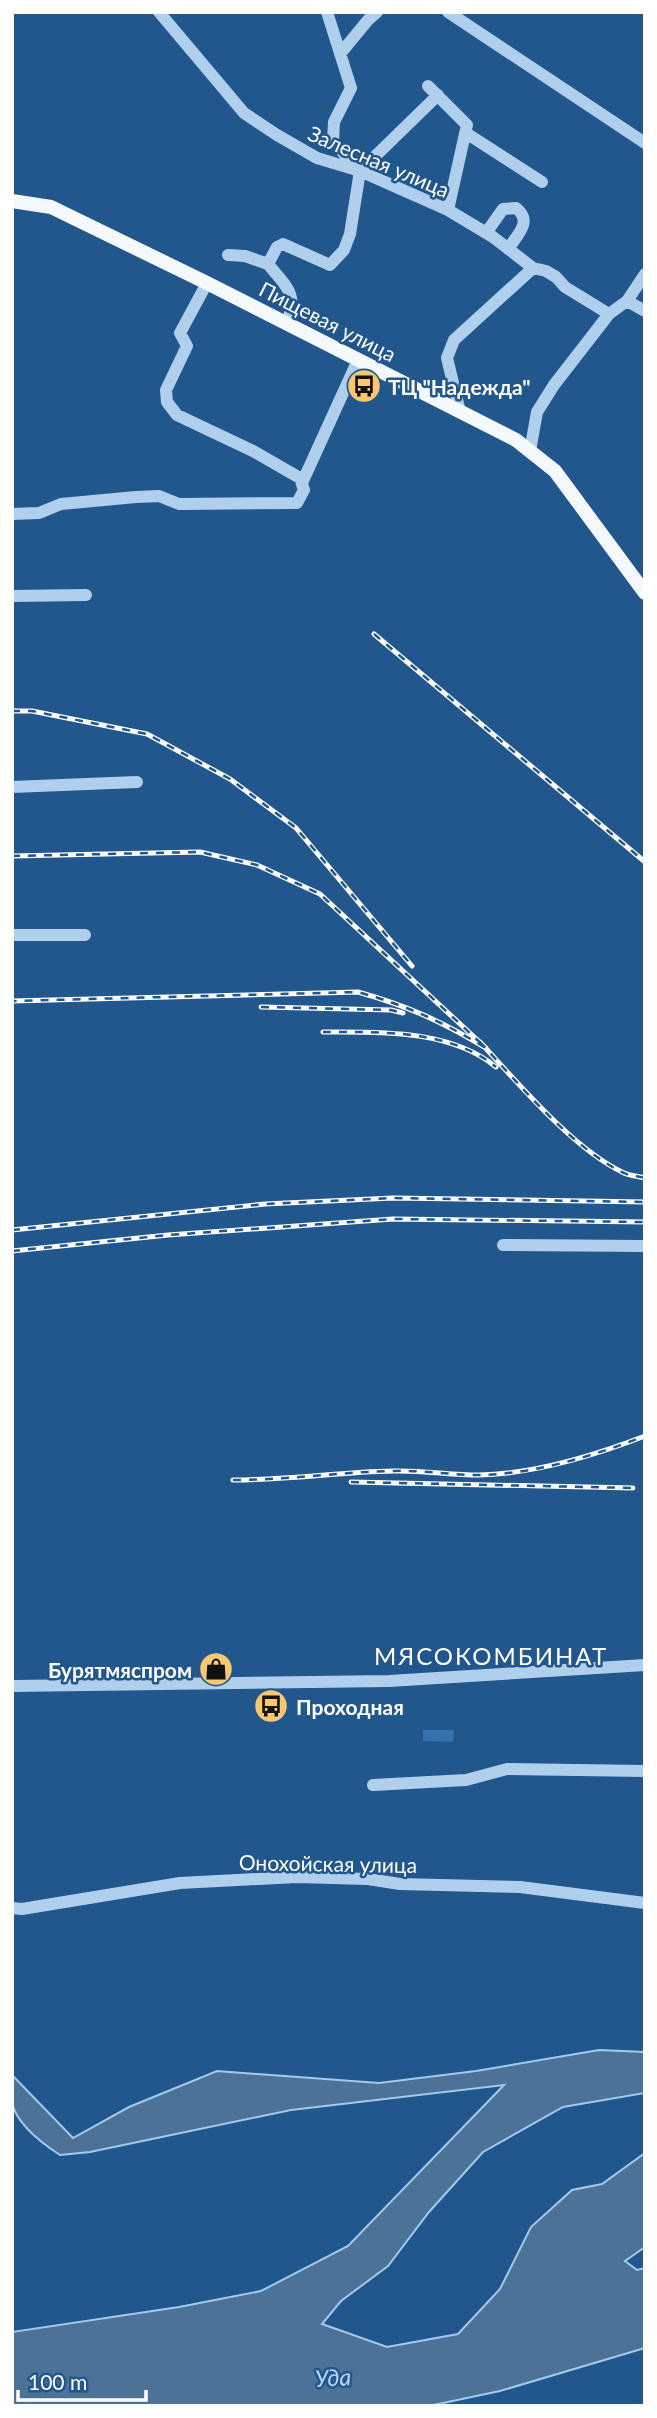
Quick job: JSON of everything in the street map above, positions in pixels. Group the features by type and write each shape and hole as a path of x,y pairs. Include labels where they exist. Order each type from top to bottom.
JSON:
{"main road":[{"name":"Пищевая улица","path":"12,201 51,207 516,440 555,471 645,593"}],"street":[{"name":"Залесная улица","path":"159,12 244,113 317,159 360,172 448,210 508,248 533,268 546,271 565,287 610,313"},
{"path":"327,12 351,88 334,122 333,141 360,172"},
{"path":"340,54 377,12"},
{"path":"448,12 645,143"},
{"path":"428,86 467,125 448,210"},
{"path":"268,264 277,247 283,244 330,265 344,250 350,234 360,172 438,95"},
{"path":"466,133 542,182"},
{"path":"486,233 503,209 516,208 524,214 525,219 508,248"},
{"path":"228,255 245,256 268,264 291,293 293,305 287,323"},
{"path":"460,412 447,358 454,340 533,268"},
{"path":"530,451 537,412 554,385 610,313 628,301 645,274"},
{"path":"207,283 180,333 187,346 166,390 167,402 177,415 253,451 300,478 302,483"},
{"path":"628,301 645,311"},
{"path":"12,514 39,513 61,504 159,496 179,504 297,503 302,495 302,483 358,360"},
{"path":"12,596 86,595"},
{"path":"12,787 137,782"},
{"path":"12,935 85,935"},
{"path":"503,1245 645,1246"},
{"path":"12,1686 389,1681 645,1665"},
{"path":"373,1785 466,1780 507,1769 645,1771"},
{"name":"Онохойская улица","path":"12,1908 22,1909 180,1883 297,1877 368,1879 400,1884 520,1887 645,1903"}],"shaded area":[{"path":"423,1730 454,1730 453,1742 423,1741"}],"water":[{"name":"Уда","path":"599,2050 645,2052 645,2093 563,2107 483,2152 429,2212 388,2266 341,2301 322,2324 387,2347 458,2334 500,2289 531,2227 572,2190 602,2184 645,2153 645,2247 625,2261 637,2270 645,2268 645,2348 500,2391 429,2406 12,2406 12,2332 179,2307 261,2291 348,2246 504,2085 291,2110 90,2152 60,2155 39,2139 19,2118 12,2103 12,2075 73,2138 129,2107 217,2071 379,2083 476,2071"}],"railway":[{"path":"374,634 645,862"},
{"path":"12,711 32,711 147,734 230,779 296,828 412,966"},
{"path":"12,856 200,852 257,865 320,894 486,1048 424,1015 358,992 12,1001"},
{"path":"261,1007 391,1010 403,1013"},
{"path":"323,1032 390,1033 436,1039 457,1045 496,1067"},
{"path":"480,1042 547,1114 585,1148 624,1173 645,1178"},
{"path":"12,1230 265,1204 393,1198 645,1202"},
{"path":"12,1251 168,1235 393,1219 645,1222"},
{"path":"233,1480 393,1471 500,1474 564,1463 645,1436"},
{"path":"351,1482 633,1488"}],"place":[{"name":"ТЦ \"Надежда\"","path":"364,386"},
{"name":"Бурятмяспром","path":"216,1669"},
{"name":"Проходная","path":"271,1706"}],"district":[{"name":"МЯСОКОМБИНАТ","path":"491,1655"}]}
